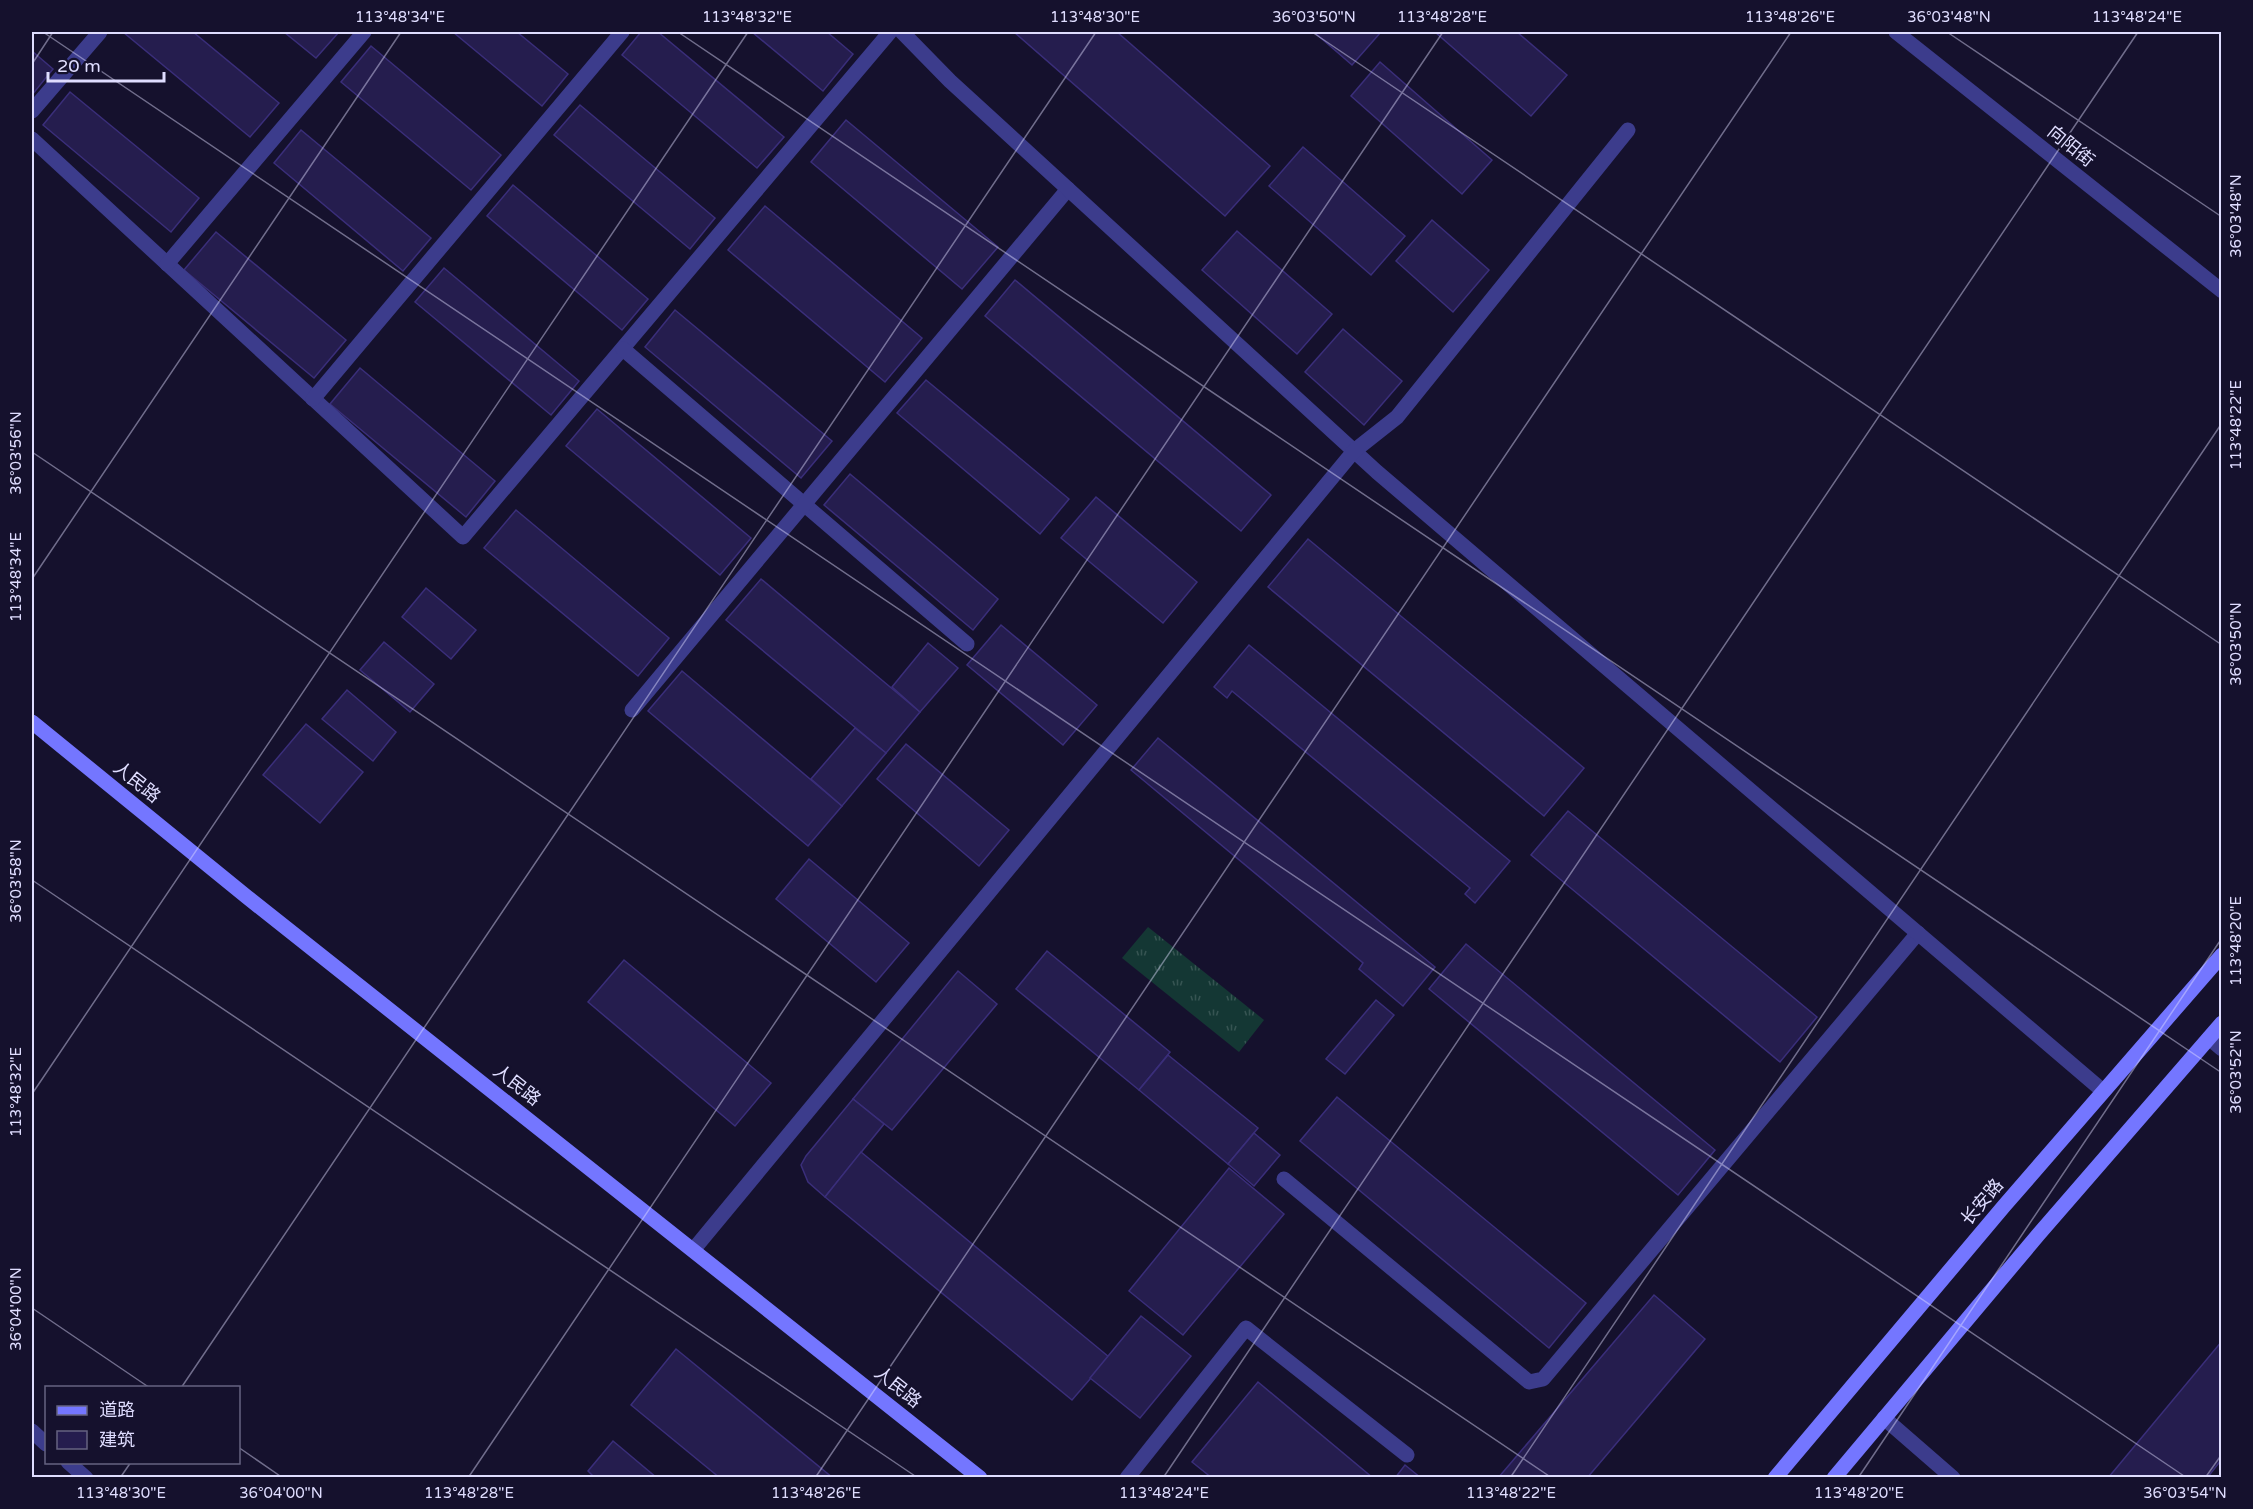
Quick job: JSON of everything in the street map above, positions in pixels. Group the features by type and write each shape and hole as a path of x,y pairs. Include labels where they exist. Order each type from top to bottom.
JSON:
{"main road":[{"name":"人民路","path":"32,722 247,897 694,1249 980,1478"},
{"name":"长安路","path":"1775,1478 2103,1091 2222,955"},
{"path":"1834,1478 2038,1235 2222,1023"}],"street":[{"path":"32,111 100,32"},
{"path":"167,264 364,32"},
{"path":"313,399 622,32"},
{"path":"32,139 463,537 890,32"},
{"path":"902,32 950,81 1354,451 2103,1091"},
{"name":"向阳街","path":"1896,32 2222,291"},
{"path":"694,1249 1354,451 1396,417 1628,130"},
{"path":"632,710 1068,189"},
{"path":"623,348 967,644"},
{"path":"1284,1179 1529,1382 1543,1379 1918,933"},
{"path":"2209,1038 2222,1049"},
{"path":"1126,1478 1246,1328 1407,1455"},
{"path":"1884,1418 1953,1478"},
{"path":"32,1431 45,1443"},
{"path":"70,1464 86,1478"}],"green space":[{"path":"1148,927 1264,1020 1239,1052 1122,958"}],"building":[{"path":"123,32 193,32 279,103 250,137"},
{"path":"284,32 339,32 316,58"},
{"path":"453,32 517,32 568,74 542,106"},
{"path":"641,32 658,32 784,137 757,168 622,55"},
{"path":"752,32 827,32 853,54 823,91"},
{"path":"1014,32 1117,32 1270,166 1225,216"},
{"path":"1314,32 1381,32 1352,65"},
{"path":"1435,32 1517,32 1567,75 1531,116"},
{"path":"371,46 501,155 471,190 341,82"},
{"path":"32,51 53,69 32,95"},
{"path":"1380,62 1492,160 1462,194 1351,96"},
{"path":"70,92 199,198 171,232 43,125"},
{"path":"580,105 715,218 690,249 554,135"},
{"path":"846,120 998,247 962,289 811,162"},
{"path":"301,130 431,238 403,271 274,163"},
{"path":"1303,147 1405,236 1371,275 1269,186"},
{"path":"513,185 648,299 622,330 487,216"},
{"path":"765,206 922,338 885,382 728,250"},
{"path":"1432,220 1489,270 1453,312 1396,261"},
{"path":"1237,231 1332,314 1297,354 1202,270"},
{"path":"216,232 346,340 314,378 184,270"},
{"path":"444,268 579,381 551,415 415,302"},
{"path":"1015,280 1271,495 1241,531 985,316"},
{"path":"675,310 832,441 801,478 645,347"},
{"path":"1343,329 1402,381 1364,425 1305,372"},
{"path":"360,368 495,481 466,517 330,404"},
{"path":"926,380 1069,499 1040,534 897,413"},
{"path":"597,409 751,538 720,575 566,446"},
{"path":"850,474 998,599 973,630 824,505"},
{"path":"1096,497 1197,582 1163,623 1061,538"},
{"path":"516,510 669,638 638,676 484,548"},
{"path":"1308,539 1584,768 1544,816 1268,587"},
{"path":"761,579 920,712 886,753 726,620"},
{"path":"426,588 476,630 451,659 402,617"},
{"path":"1001,625 1097,705 1063,745 967,665"},
{"path":"384,642 434,684 410,712 360,670"},
{"path":"928,643 958,668 920,712 892,687"},
{"path":"1249,645 1510,861 1475,903 1465,894 1470,888 1232,691 1227,698 1214,687"},
{"path":"682,671 842,806 808,846 648,711"},
{"path":"347,690 396,732 373,761 322,719"},
{"path":"306,724 363,772 320,823 263,775"},
{"path":"855,728 886,753 842,806 811,779"},
{"path":"1158,738 1435,967 1403,1006 1359,969 1363,963 1131,770"},
{"path":"906,744 1009,830 979,866 877,779"},
{"path":"1568,811 1817,1017 1780,1062 1531,855"},
{"path":"809,859 909,943 876,982 776,899"},
{"path":"1466,944 1715,1150 1678,1195 1429,989"},
{"path":"1047,951 1170,1052 1139,1090 1016,989"},
{"path":"624,960 771,1083 735,1126 588,1002"},
{"path":"958,971 997,1004 892,1130 853,1099"},
{"path":"1376,1000 1394,1015 1345,1074 1326,1059"},
{"path":"1168,1055 1258,1128 1228,1164 1139,1090"},
{"path":"1337,1097 1586,1303 1549,1348 1300,1141"},
{"path":"853,1099 884,1124 825,1197 808,1182 801,1165"},
{"path":"1254,1133 1280,1155 1254,1186 1228,1164"},
{"path":"861,1152 1109,1357 1072,1400 825,1197"},
{"path":"1229,1168 1284,1214 1183,1335 1129,1291"},
{"path":"1654,1295 1705,1339 1587,1478 1498,1478"},
{"path":"1141,1316 1191,1356 1140,1418 1090,1378"},
{"path":"2222,1341 2222,1459 2207,1478 2108,1478"},
{"path":"676,1349 833,1478 720,1478 631,1405"},
{"path":"1258,1382 1373,1478 1212,1478 1192,1462"},
{"path":"613,1441 657,1478 595,1478 588,1471"},
{"path":"1405,1465 1421,1478 1395,1478"}]}
